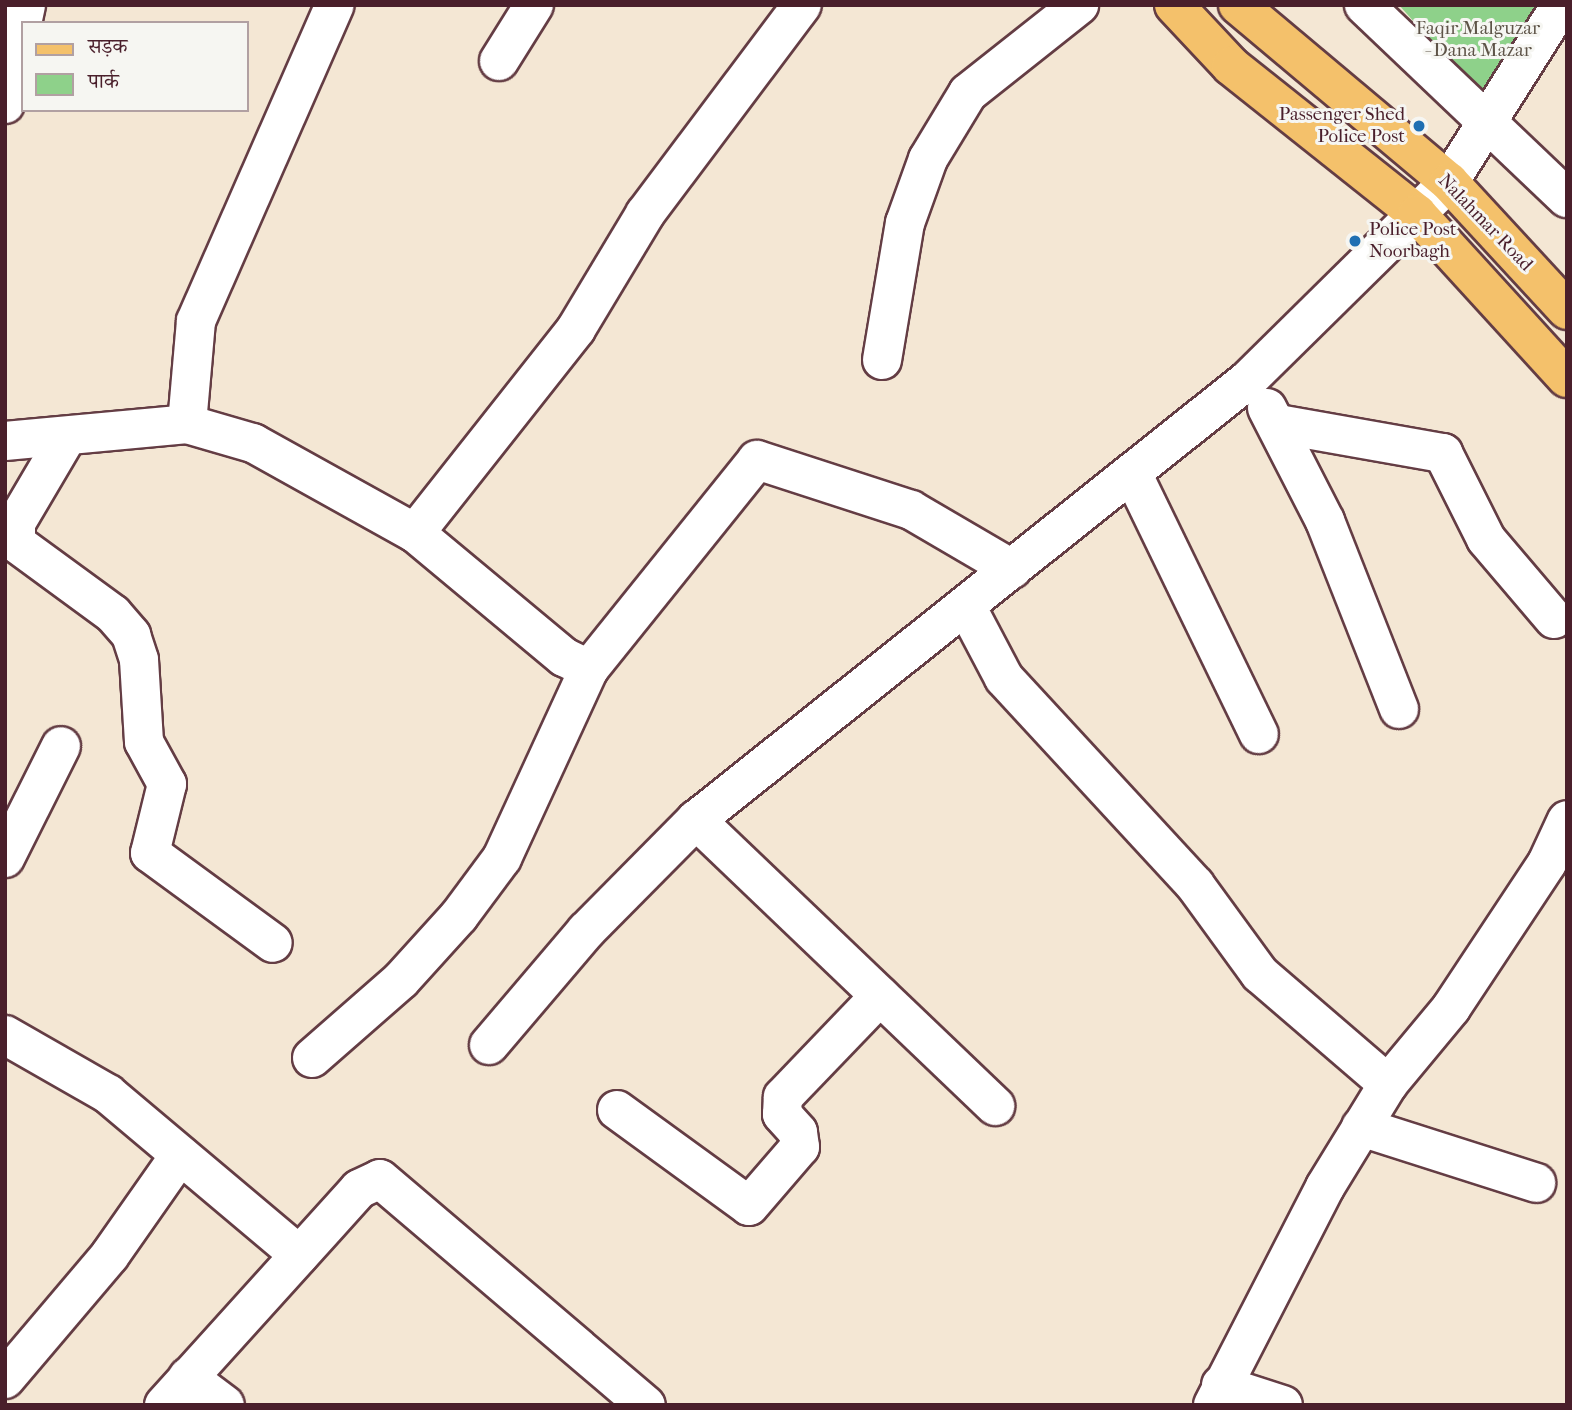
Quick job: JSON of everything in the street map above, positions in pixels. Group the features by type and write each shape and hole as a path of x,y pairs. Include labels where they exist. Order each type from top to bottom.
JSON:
{"main road":[{"path":"1174,5 1231,66 1417,214 1567,377"},
{"name":"Nalahmar Road","path":"1238,5 1449,182 1567,310"}],"street":[{"path":"187,424 196,321 335,5"},
{"path":"499,61 534,5"},
{"path":"415,533 560,350 645,214 802,5"},
{"path":"882,360 905,223 928,159 968,93 1079,5"},
{"path":"1364,5 1567,198"},
{"path":"489,1045 586,932 695,820 1133,475 1248,380 1449,182 1488,125 1561,5"},
{"path":"5,104 21,29"},
{"path":"1248,380 1278,424 1325,521 1399,709"},
{"path":"5,441 66,438 187,424 253,443 415,533 564,657 589,669"},
{"path":"1278,424 1443,453 1454,466 1475,523 1554,619"},
{"path":"66,438 16,523 16,544 113,614 131,635 139,660 144,742 167,784 150,853 273,943"},
{"path":"312,1058 401,980 502,858 589,669 757,460 911,510 1012,569"},
{"path":"1133,475 1259,734"},
{"path":"966,606 1004,678 1195,885 1261,974 1388,1084"},
{"path":"5,858 61,746"},
{"path":"695,820 995,1107"},
{"path":"1283,1405 1217,1395 1361,1127 1388,1084 1451,1008 1547,863 1567,820"},
{"path":"617,1110 749,1206 800,1147 798,1132 782,1114 783,1097 880,996"},
{"path":"5,1035 108,1094 299,1255"},
{"path":"1361,1127 1535,1183"},
{"path":"5,1379 110,1255 180,1155"},
{"path":"225,1405 176,1391 359,1189 380,1179 646,1405"}],"green space":[{"name":"Faqir Malguzar - Dana Mazar","path":"1399,5 1538,5 1483,99"}],"place":[{"name":"Passenger Shed Police Post","path":"1419,126"},
{"name":"Police Post Noorbagh","path":"1355,241"}]}
